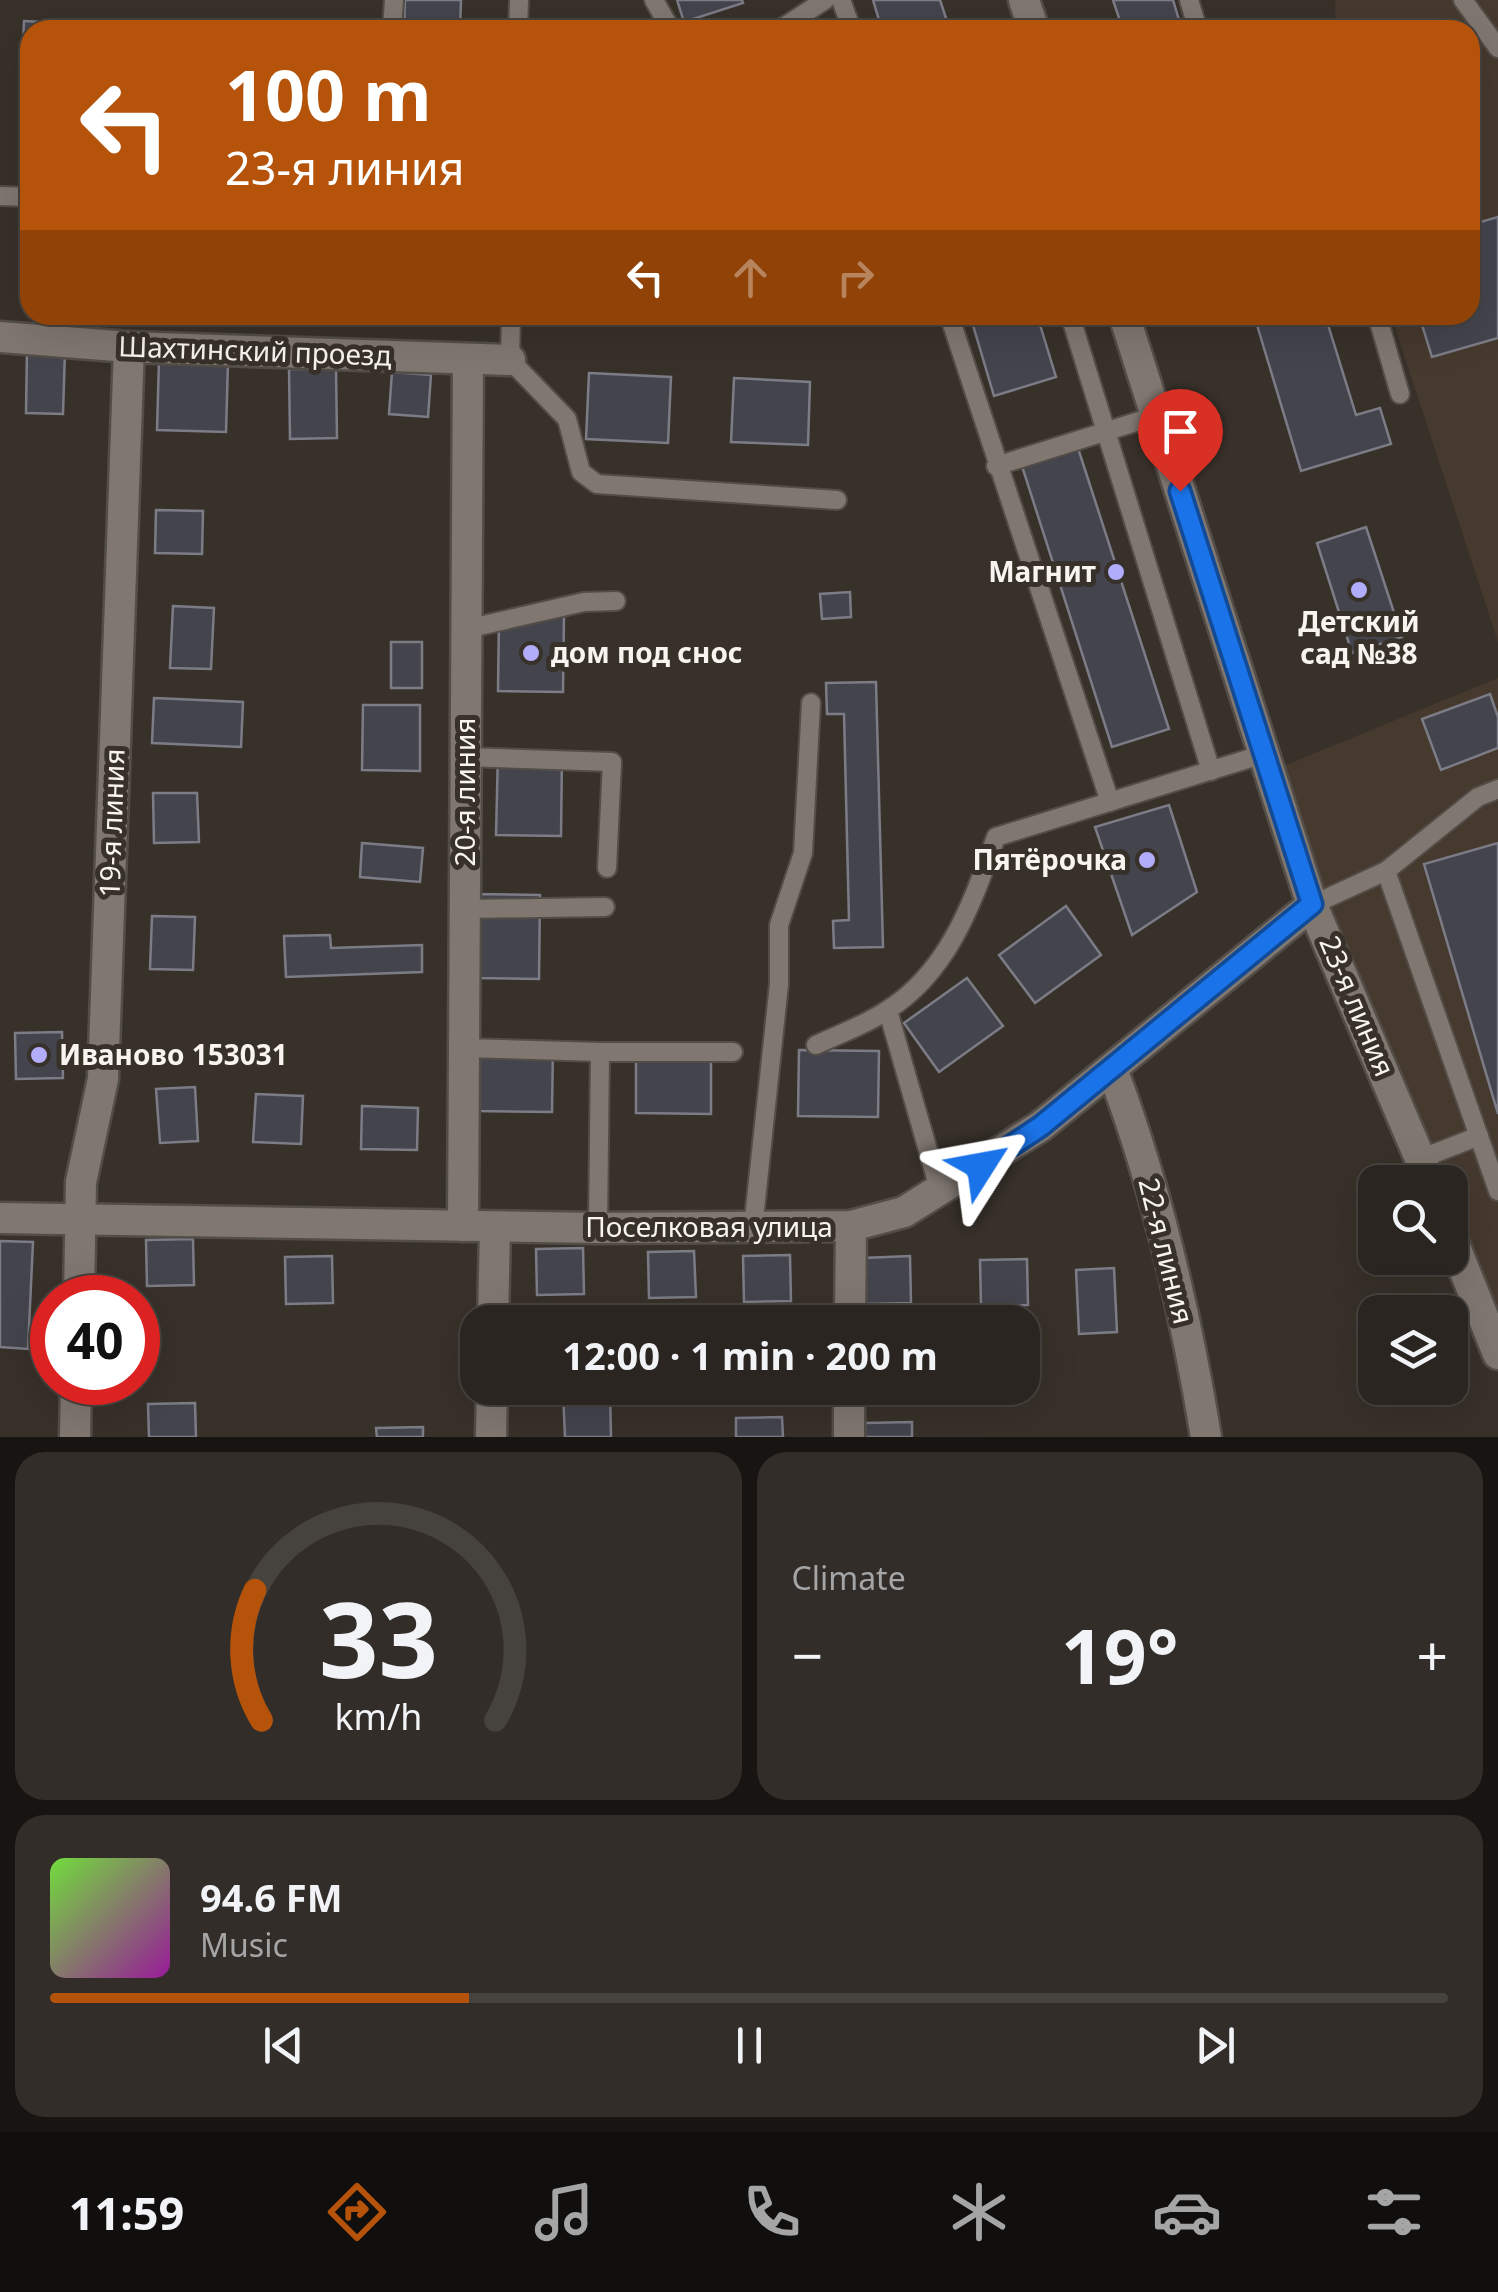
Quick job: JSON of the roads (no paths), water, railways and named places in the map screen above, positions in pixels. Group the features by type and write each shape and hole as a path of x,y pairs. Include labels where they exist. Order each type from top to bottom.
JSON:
{"street":[{"name":"23-я линия","path":"1129,325 1312,904 1422,1165"},
{"name":"Шахтинский проезд","path":"0,337 129,347 510,360"},
{"name":"19-я линия","path":"80,1275 81,1182 103,1078 129,347"},
{"name":"20-я линия","path":"463,1226 468,358"},
{"name":"Поселковая улица","path":"0,1218 598,1228 851,1226 904,1212 1041,1126 1312,904"},
{"name":"22-я линия","path":"1112,1070 1140,1149 1196,1372 1206,1437"},
{"path":"493,1305 495,1226"},
{"path":"850,1305 851,1226"},
{"path":"1466,1275 1498,1354"},
{"path":"75,1437 76,1405"},
{"path":"491,1437 492,1405"},
{"path":"849,1437 850,1405"}],"lane":[{"path":"794,20 825,0"},
{"path":"1480,23 1498,48"},
{"path":"511,325 510,360 567,418 581,472 597,484 837,500"},
{"path":"953,325 996,466 1110,802"},
{"path":"1073,325 1211,770"},
{"path":"1380,325 1400,394"},
{"path":"996,466 1156,416"},
{"path":"466,629 584,602 616,601"},
{"path":"753,1228 780,984 779,925 803,852 811,704"},
{"path":"816,1045 888,1011 935,969 968,916 996,837 1264,754"},
{"path":"466,757 612,762 606,868"},
{"path":"1312,904 1386,871 1478,797 1498,789"},
{"path":"1386,871 1498,1191"},
{"path":"465,909 605,907"},
{"path":"888,1011 940,1192"},
{"path":"464,1048 732,1052"},
{"path":"598,1228 600,1052"},
{"path":"1434,1165 1478,1136"}],"place":[{"name":"Магнит","path":"1116,572"},
{"name":"Детский сад №38","path":"1359,590"},
{"name":"дом под снос","path":"531,653"},
{"name":"Пятёрочка","path":"1147,860"},
{"name":"Иваново 153031","path":"39,1055"}]}
